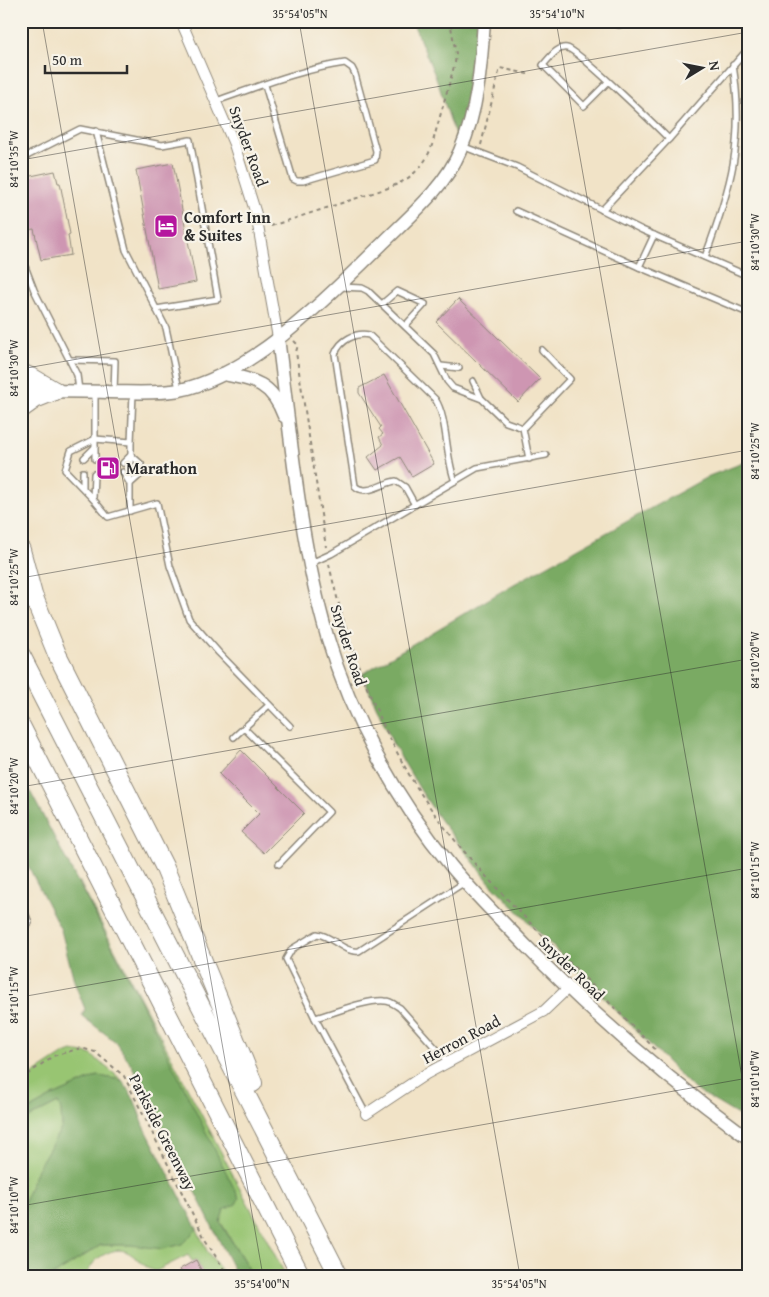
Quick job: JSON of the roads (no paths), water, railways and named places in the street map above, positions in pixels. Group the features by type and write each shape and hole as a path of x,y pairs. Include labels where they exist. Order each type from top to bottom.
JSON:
{"highway":[{"path":"21,374 33,378 55,391"},
{"path":"21,409 35,399 55,391"},
{"path":"21,550 33,594 57,654 164,866 293,1184"},
{"path":"21,655 339,1276"},
{"path":"21,726 301,1276"},
{"path":"21,747 84,851"}],"street":[{"name":"Snyder Road","path":"181,21 234,144 256,214 278,338 310,563 328,637 347,694 400,793 435,844 466,882 567,988 684,1091 748,1138"},
{"path":"21,390 132,392 179,390 223,374 278,338 337,287 417,209 446,174 462,146 480,86 484,21"},
{"path":"223,374 254,381 265,386 275,397 290,431"},
{"name":"Herron Road","path":"366,1114 426,1074 544,1011 567,988"}],"lane":[{"path":"608,82 584,106 543,65 558,50 568,48 608,82 669,138"},
{"path":"602,210 748,49"},
{"path":"216,101 265,85 340,64 348,64 355,74 376,151 375,160 303,181 293,179 265,85"},
{"path":"706,258 726,201 736,155 738,93 733,65"},
{"path":"21,159 80,129 162,145 190,140 218,299 156,309"},
{"path":"96,131 126,250 166,328 179,390"},
{"path":"462,146 517,167 654,235 748,276"},
{"path":"516,211 639,267 748,313"},
{"path":"639,267 654,235"},
{"path":"21,256 34,290 77,375 79,391"},
{"path":"337,287 362,288 381,303 434,354 447,382 453,388 482,399"},
{"path":"381,303 397,291 425,304 405,326"},
{"path":"415,505 401,483 391,481 367,490 361,490 356,486 335,354 337,348 352,336 369,335 435,399 441,414 450,469 455,481"},
{"path":"522,428 570,378 542,350"},
{"path":"70,360 115,361 114,392"},
{"path":"441,366 459,368"},
{"path":"473,381 482,399 506,422 522,428"},
{"path":"95,392 95,459"},
{"path":"131,462 132,392"},
{"path":"522,428 529,459"},
{"path":"131,442 96,439 71,451 65,470 108,517 157,503 170,566 189,619 218,653 290,726"},
{"path":"84,458 95,447"},
{"path":"123,463 131,455"},
{"path":"131,455 141,464"},
{"path":"310,563 327,556 477,468 546,455"},
{"path":"83,472 83,488"},
{"path":"123,472 130,484"},
{"path":"130,473 130,511"},
{"path":"93,499 94,474"},
{"path":"130,484 141,474"},
{"path":"234,737 269,705"},
{"path":"244,728 330,812 279,864"},
{"path":"366,1114 286,959 292,949 317,934 327,936 350,951 359,950 466,882"},
{"path":"21,902 30,923 21,930"},
{"path":"315,1018 384,1000 400,1008 448,1062"}],"place":[{"name":"Comfort Inn & Suites","path":"166,226"},
{"name":"Marathon","path":"108,468"}]}
